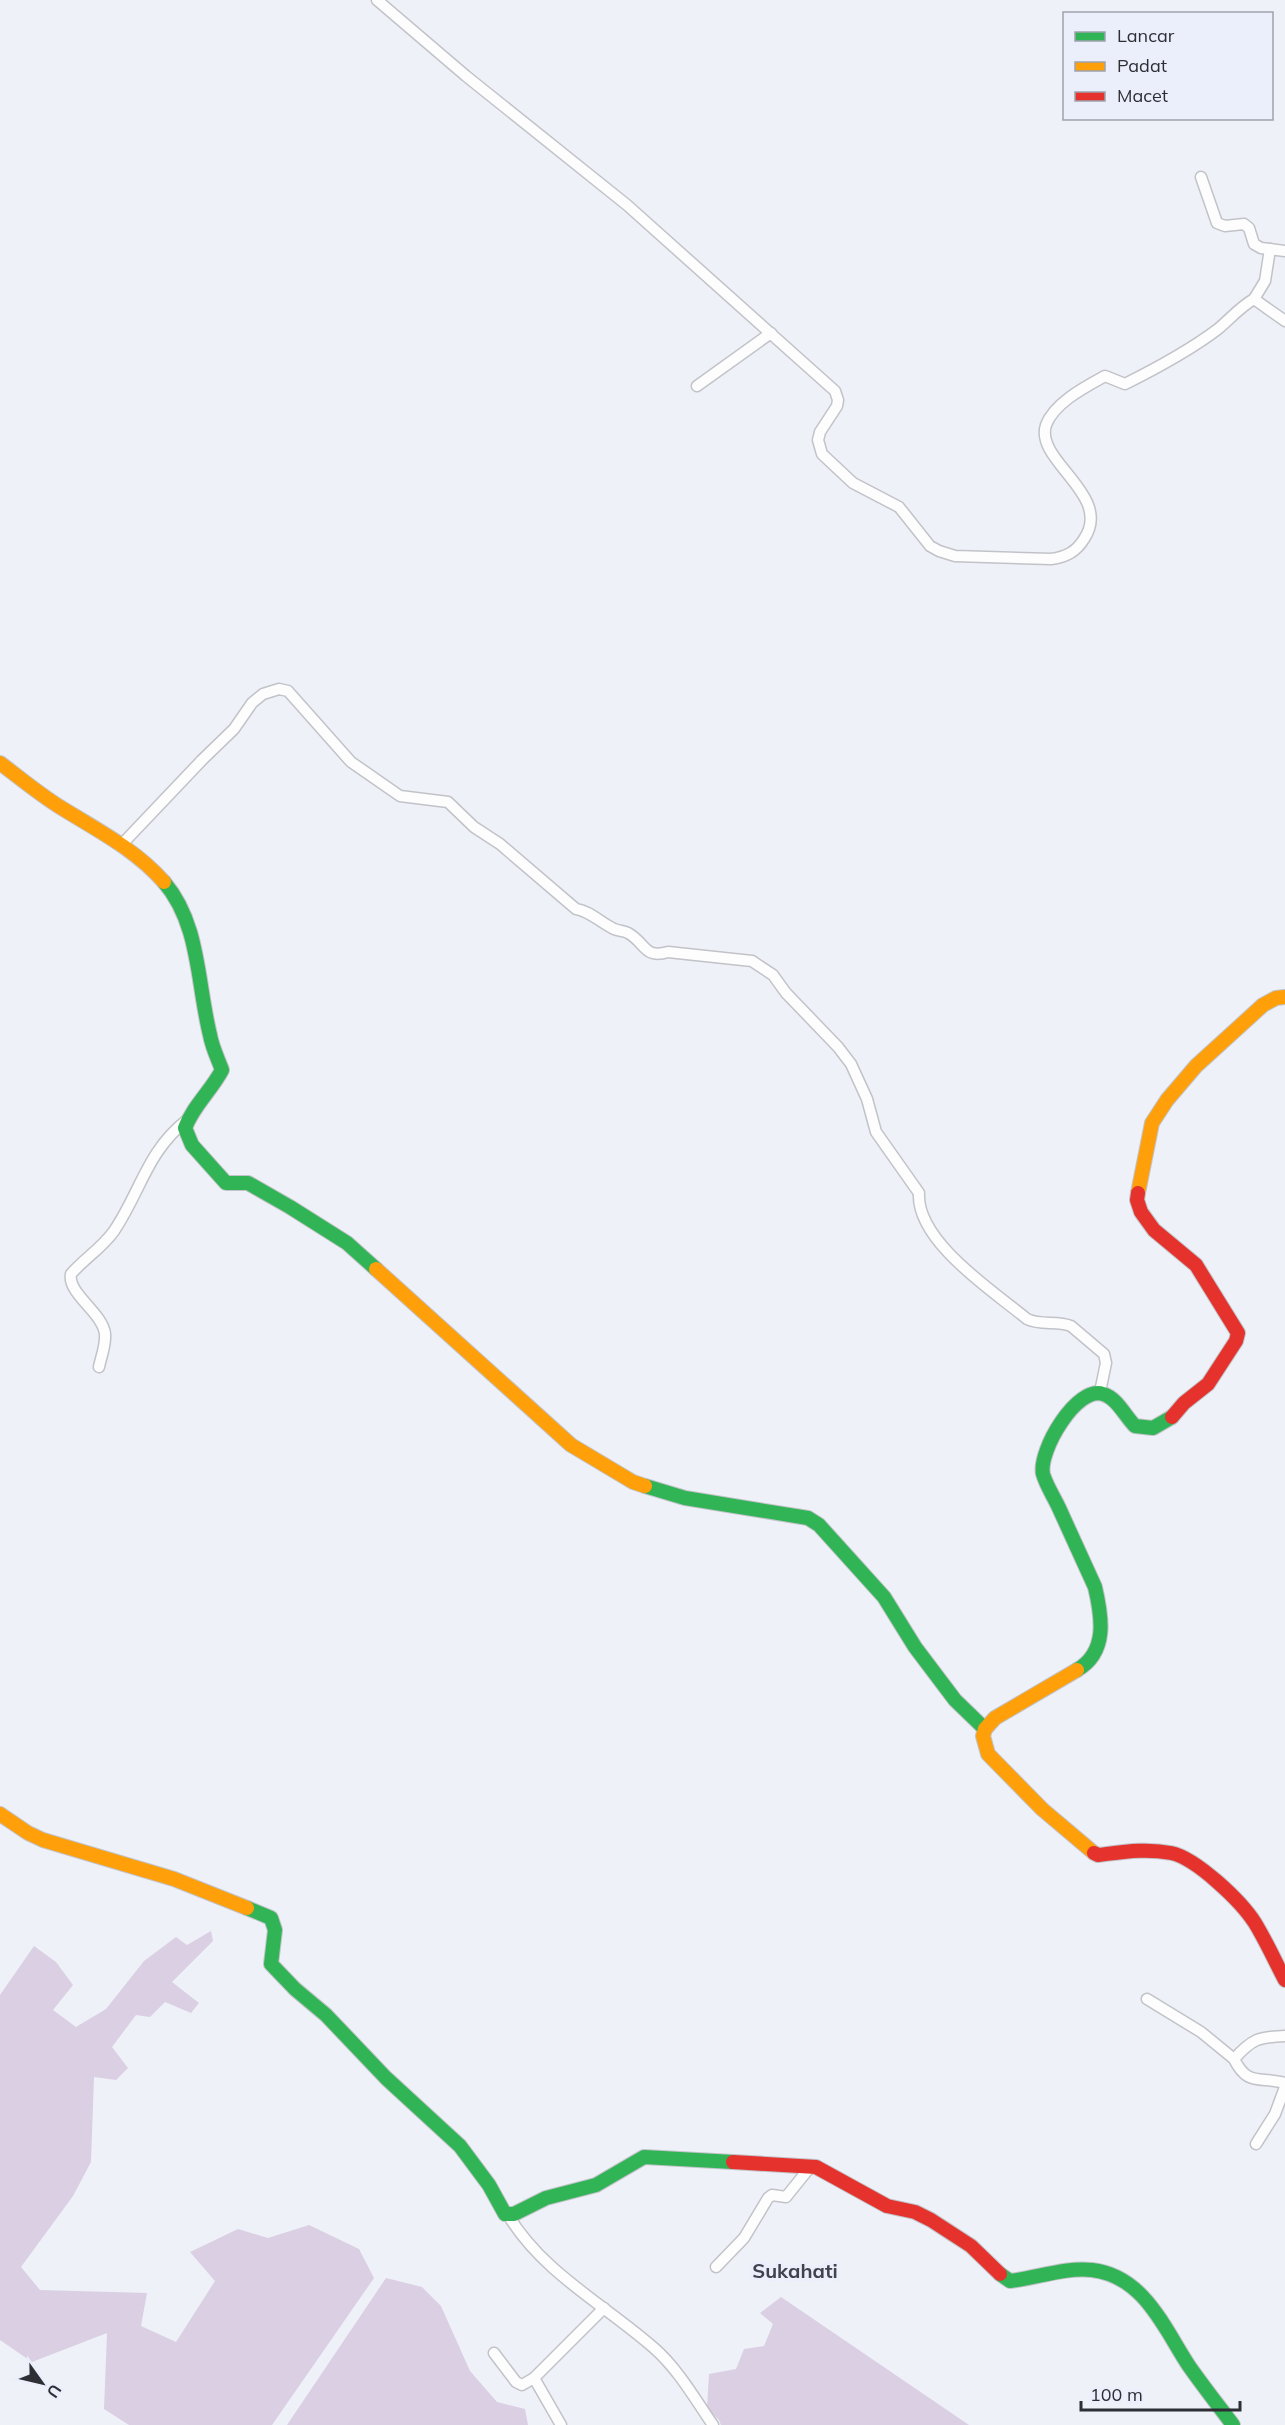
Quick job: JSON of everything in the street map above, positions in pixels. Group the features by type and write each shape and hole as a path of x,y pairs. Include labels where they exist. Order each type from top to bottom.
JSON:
{"street":[{"path":"376,0 627,205 838,395 837,406 820,432 818,440 822,454 843,476 899,507 922,537 939,551 955,556 1051,559 1063,558 1079,546 1088,534 1091,511 1081,492 1052,452 1045,436 1051,417 1064,402 1105,376 1125,384 1179,355 1220,327 1238,309 1254,299 1265,281 1270,249"},
{"path":"1201,177 1216,223 1225,226 1247,225 1254,244 1270,249 1285,250"},
{"path":"1254,299 1285,321"},
{"path":"697,386 771,333"},
{"path":"125,846 126,840 234,729 252,703 264,694 279,689 288,691 351,762 387,789 400,796 448,801 474,827 500,844 576,909 583,910 627,933 646,951 657,955 668,952 752,962 774,975 786,993 838,1047 851,1064 867,1099 876,1132 919,1193 918,1206 943,1249 1027,1319 1033,1322 1065,1324 1076,1330 1104,1354 1106,1363 1102,1386 1071,1410 1052,1435 1044,1455 1043,1474 1095,1587 1099,1604 1100,1642 1095,1654 1083,1668 982,1726"},
{"path":"0,763 57,805 125,846 147,863 164,881 183,908 189,925 210,1036 221,1066 218,1080 187,1120 167,1137 156,1152 124,1215 106,1242 71,1274 71,1283 104,1328 105,1340 99,1367"},
{"path":"1102,1386 1135,1426 1148,1428 1160,1426 1208,1384 1238,1337 1234,1325 1220,1307 1192,1261 1154,1230 1138,1205 1137,1193 1150,1127 1169,1093 1232,1032 1250,1016 1256,1014 1267,1001 1279,996 1285,997"},
{"path":"187,1120 185,1128 189,1140 226,1183 248,1183 290,1206 347,1243 572,1445 633,1482 685,1498 808,1518 819,1524 884,1597 955,1700 982,1726 987,1754 1042,1809 1090,1851 1098,1855 1145,1849 1173,1853 1195,1864 1254,1922 1285,1980"},
{"path":"0,1814 43,1840 174,1878 271,1918 275,1930 271,1964 295,1989 326,2015 394,2086 460,2146 489,2184 499,2206 530,2247 551,2268 604,2308 668,2362 712,2425"},
{"path":"1147,1999 1201,2032 1234,2059 1239,2069 1252,2080 1266,2079 1285,2082"},
{"path":"1234,2059 1253,2040 1262,2037 1285,2036"},
{"path":"1256,2144 1275,2114 1285,2087"},
{"path":"508,2215 546,2198 596,2185 644,2157 811,2166 835,2176 895,2210 911,2210 933,2222 971,2246 1002,2277 1010,2281 1055,2273 1092,2270 1115,2275 1133,2285 1155,2311 1190,2366 1233,2425"},
{"path":"716,2267 744,2238 768,2198 772,2195 786,2197 811,2166"},
{"path":"494,2353 516,2382 522,2385 534,2378 604,2308"},
{"path":"534,2378 561,2425"}],"shaded area":[{"path":"211,1931 213,1941 172,1982 199,2003 191,2013 165,2002 150,2017 136,2015 112,2047 128,2068 116,2080 94,2077 91,2162 73,2196 21,2267 40,2290 147,2293 141,2326 176,2342 215,2281 190,2252 238,2229 268,2238 309,2225 359,2249 374,2278 272,2425 129,2425 104,2409 107,2333 32,2362 0,2340 0,1995 34,1946 56,1962 73,1985 53,2010 76,2027 106,2009 144,1961 176,1937 187,1945"},
{"path":"386,2278 422,2287 441,2306 470,2371 497,2402 525,2409 528,2425 287,2425"},
{"path":"781,2297 969,2425 721,2425 707,2408 709,2374 736,2369 744,2349 764,2346 773,2324 760,2313"}],"traffic: fast":[{"path":"164,882 176,898 191,935 211,1039 222,1070 185,1128 192,1145 226,1183 248,1183 290,1207 347,1243 376,1269"},
{"path":"1077,1670 1094,1654 1098,1644 1100,1610 1095,1587 1044,1478 1043,1464 1047,1451 1053,1436 1071,1409 1082,1399 1093,1394 1103,1394 1112,1399 1135,1426 1153,1428 1172,1417"},
{"path":"645,1486 685,1498 808,1518 819,1525 884,1597 915,1647 955,1700 985,1729"},
{"path":"247,1908 271,1918 275,1930 271,1964 295,1989 326,2015 386,2078 460,2146 489,2185 505,2214 514,2214 546,2198 596,2185 644,2157 733,2162"},
{"path":"1000,2274 1010,2281 1082,2269 1110,2274 1126,2282 1151,2306 1189,2366 1233,2425"}],"traffic: slow":[{"path":"0,763 52,802 128,850 164,882"},
{"path":"1138,1193 1152,1123 1167,1100 1196,1066 1263,1005 1276,998 1285,997"},
{"path":"376,1269 571,1445 633,1482 645,1486"},
{"path":"1077,1670 995,1718 985,1729 983,1736 988,1754 1042,1809 1094,1853"},
{"path":"0,1814 43,1840 174,1879 247,1908"}],"traffic: jam":[{"path":"1138,1193 1137,1200 1141,1212 1154,1230 1196,1265 1238,1333 1236,1341 1208,1384 1184,1403 1172,1417"},
{"path":"1094,1853 1098,1855 1153,1851 1171,1853 1193,1863 1229,1893 1248,1914 1263,1937 1285,1980"},
{"path":"733,2162 816,2167 887,2206 915,2212 931,2220 971,2246 1000,2274"}],"district":[{"name":"Sukahati","path":"795,2270"}]}
